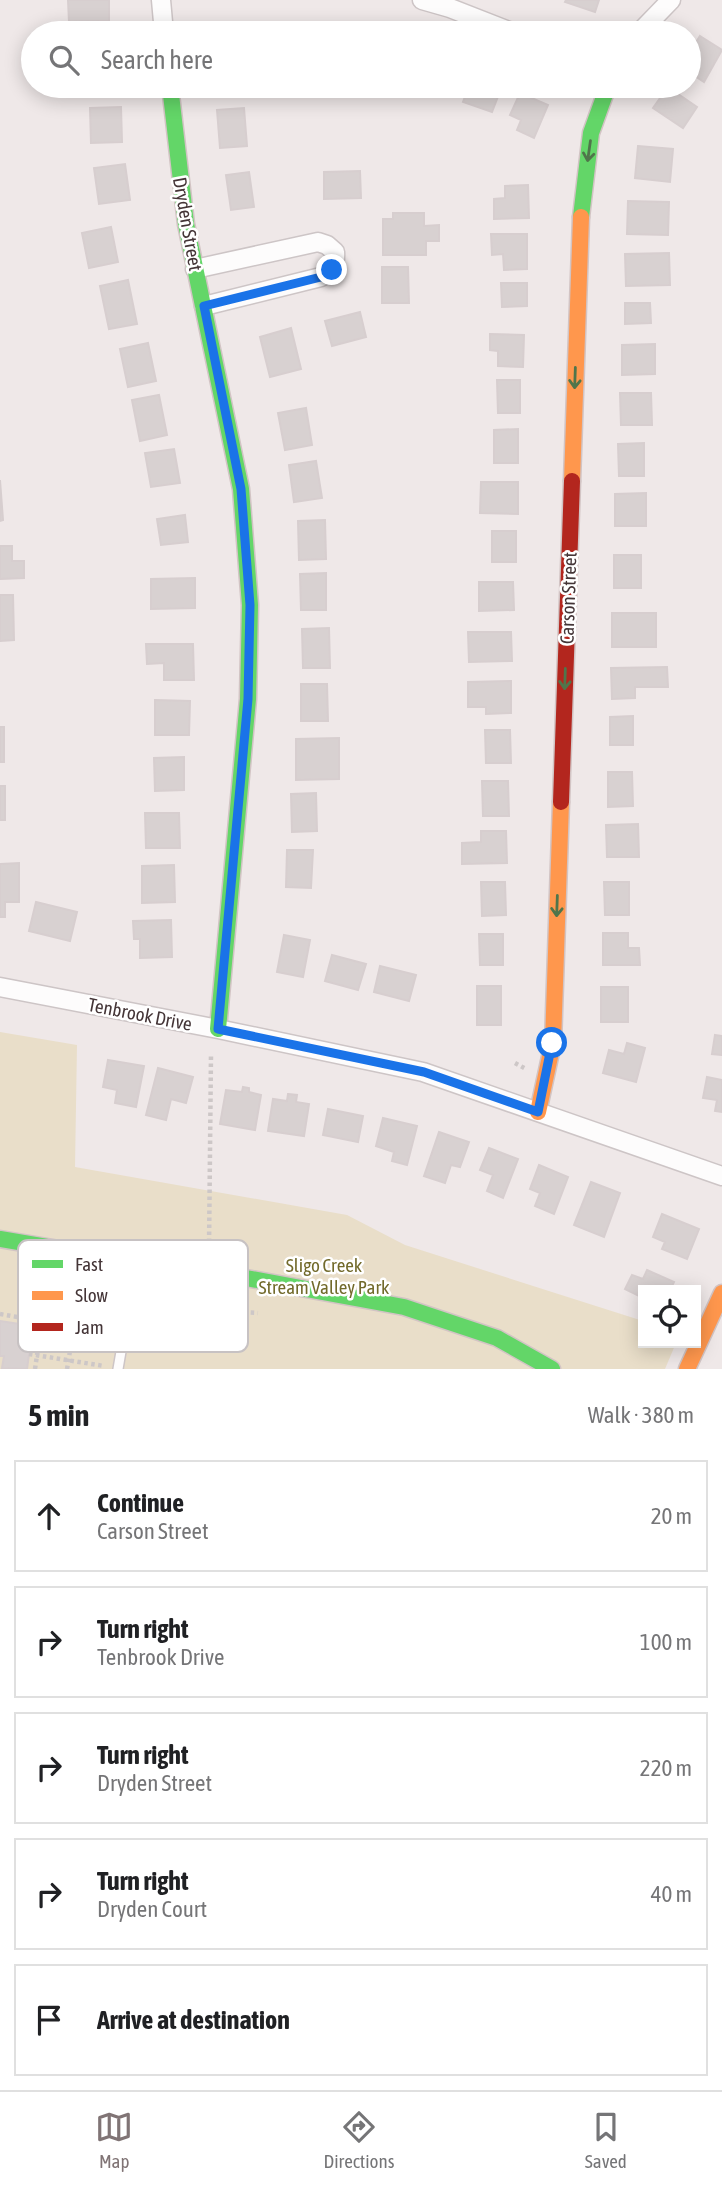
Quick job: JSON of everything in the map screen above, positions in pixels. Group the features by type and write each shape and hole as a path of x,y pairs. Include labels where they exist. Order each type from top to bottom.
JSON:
{"street":[{"path":"161,0 163,21"},
{"path":"422,0 483,21"},
{"path":"651,21 671,0"},
{"name":"Dryden Street","path":"171,98 180,187 241,489 250,605 248,699 218,1029"},
{"name":"Carson Street","path":"538,1112 552,1043 581,204 591,133 604,98"},
{"path":"195,269 318,242 335,251 332,270 321,277 204,306"},
{"name":"Tenbrook Drive","path":"0,987 424,1072 722,1176"},
{"path":"0,1239 18,1242"},
{"path":"248,1278 404,1307 497,1338 552,1369"},
{"path":"687,1369 722,1293"}],"path":[{"path":"208,1240 211,1054"},
{"path":"248,1312 258,1313"},
{"path":"0,1314 18,1317"},
{"path":"35,1369 38,1352"},
{"path":"67,1369 70,1352"},
{"path":"29,1354 118,1369"}],"green space":[{"name":"Sligo Creek Stream Valley Park","path":"0,1032 77,1045 75,1167 347,1215 405,1245 638,1319 638,1348 674,1348 665,1369 0,1369"}],"building":[{"path":"68,0 109,0 109,21 69,21"},
{"path":"599,0 595,12 565,2"},
{"path":"701,37 722,50 704,82 701,80"},
{"path":"464,98 497,98 492,112 463,102"},
{"path":"518,98 532,98 548,105 534,138 517,130 521,120 510,115"},
{"path":"660,98 684,98 697,107 683,128 653,108"},
{"path":"121,107 122,142 91,143 90,108"},
{"path":"244,108 247,146 220,148 217,110"},
{"path":"638,146 673,149 670,182 635,178"},
{"path":"125,164 130,200 99,204 94,168"},
{"path":"360,171 361,198 324,199 324,172"},
{"path":"249,172 254,207 231,210 226,175"},
{"path":"528,185 529,218 494,219 494,199 505,198 505,186"},
{"path":"628,201 669,202 668,235 627,234"},
{"path":"393,213 424,213 424,226 439,225 439,241 426,241 426,255 383,255 383,219 393,219"},
{"path":"111,227 118,262 89,268 82,233"},
{"path":"491,234 527,234 527,269 504,270 503,254 492,255"},
{"path":"669,253 670,285 626,286 625,254"},
{"path":"382,267 408,267 409,303 382,303"},
{"path":"128,280 137,324 109,329 100,286"},
{"path":"501,283 527,283 527,306 502,307"},
{"path":"625,303 650,303 651,323 625,324"},
{"path":"360,312 366,337 332,346 325,321"},
{"path":"291,328 301,369 270,377 260,337"},
{"path":"490,334 524,335 523,367 498,366 498,351 490,350"},
{"path":"148,343 156,381 128,387 120,349"},
{"path":"655,344 655,374 622,375 622,345"},
{"path":"497,380 520,380 520,413 498,413"},
{"path":"620,393 651,393 652,425 621,425"},
{"path":"159,395 167,435 140,441 132,400"},
{"path":"306,408 312,445 285,450 278,413"},
{"path":"518,429 518,463 494,463 494,430"},
{"path":"644,443 644,476 619,476 618,444"},
{"path":"174,449 180,483 151,487 145,453"},
{"path":"316,461 322,498 294,502 289,465"},
{"path":"0,480 3,520 0,521"},
{"path":"481,482 518,482 518,514 480,513"},
{"path":"646,493 646,526 615,526 615,494"},
{"path":"185,515 188,542 161,545 157,519"},
{"path":"325,520 326,559 299,560 298,521"},
{"path":"492,531 516,531 516,562 492,562"},
{"path":"0,546 12,546 12,561 24,561 24,578 0,579"},
{"path":"614,555 641,555 641,588 614,588"},
{"path":"326,573 326,610 301,610 300,574"},
{"path":"195,578 195,608 151,609 151,579"},
{"path":"479,582 513,582 514,610 479,611"},
{"path":"0,595 13,595 14,640 0,641"},
{"path":"612,613 656,613 656,647 612,647"},
{"path":"329,628 330,668 303,668 302,629"},
{"path":"468,632 511,632 512,661 469,662"},
{"path":"146,644 193,644 194,680 164,680 164,663 147,664"},
{"path":"667,667 668,687 635,687 635,698 612,699 611,668"},
{"path":"511,681 511,713 486,714 486,707 468,707 468,682"},
{"path":"301,684 327,684 328,721 301,721"},
{"path":"155,700 190,701 189,735 155,735"},
{"path":"633,716 633,745 610,745 610,717"},
{"path":"0,727 4,727 4,762 0,762"},
{"path":"485,730 510,730 511,763 486,763"},
{"path":"339,738 339,779 296,780 296,739"},
{"path":"184,757 184,790 155,791 154,758"},
{"path":"608,772 632,772 633,806 608,807"},
{"path":"482,781 508,781 509,816 483,816"},
{"path":"0,786 5,786 5,820 0,820"},
{"path":"316,793 317,831 292,832 291,794"},
{"path":"145,813 179,813 180,848 146,848"},
{"path":"638,824 639,857 607,857 606,825"},
{"path":"481,831 506,831 507,863 462,864 462,843 481,842"},
{"path":"287,850 313,850 311,888 286,887"},
{"path":"19,863 19,902 5,902 5,917 0,917 0,864"},
{"path":"174,865 175,902 142,903 142,866"},
{"path":"481,882 505,882 506,915 482,916"},
{"path":"604,882 629,882 629,915 605,915"},
{"path":"36,902 77,912 70,941 29,931"},
{"path":"171,920 172,957 140,958 140,939 134,939 133,921"},
{"path":"603,933 628,933 628,948 639,948 640,965 603,965"},
{"path":"479,934 503,934 503,965 480,965"},
{"path":"284,935 310,940 303,977 277,972"},
{"path":"332,955 366,964 358,990 325,981"},
{"path":"380,966 416,975 409,1001 374,992"},
{"path":"477,986 501,986 501,1025 477,1025"},
{"path":"601,987 628,987 628,1022 601,1022"},
{"path":"715,1035 722,1036 722,1055 712,1054"},
{"path":"627,1043 645,1048 636,1082 603,1073 609,1050 624,1054"},
{"path":"108,1060 144,1066 136,1107 115,1103 117,1090 103,1087"},
{"path":"158,1068 193,1077 186,1103 171,1099 166,1120 146,1115"},
{"path":"707,1077 722,1080 722,1112 715,1111 717,1100 703,1098"},
{"path":"243,1087 249,1088 249,1092 261,1095 255,1130 220,1124 226,1090 242,1092"},
{"path":"288,1094 297,1095 296,1102 309,1104 304,1136 268,1131 273,1099 287,1101"},
{"path":"328,1109 363,1116 358,1142 323,1135"},
{"path":"383,1118 417,1126 407,1165 392,1161 394,1152 376,1146"},
{"path":"439,1132 469,1142 460,1167 451,1165 445,1183 424,1176"},
{"path":"489,1148 518,1159 503,1198 487,1191 493,1175 480,1170"},
{"path":"539,1165 568,1177 554,1214 535,1206 540,1193 530,1189"},
{"path":"591,1182 620,1193 604,1237 574,1225"},
{"path":"662,1214 699,1229 687,1259 662,1249 665,1242 653,1237"},
{"path":"647,1270 674,1282 672,1285 638,1285 638,1296 625,1289 632,1275 643,1279"},
{"path":"0,1321 18,1324 18,1352 29,1352 27,1369 2,1368 4,1356 0,1356"}],"traffic: fast":[{"path":"171,98 186,224 241,489 250,605 248,699 218,1029"},
{"path":"581,217 591,133 604,98"},
{"path":"0,1239 18,1242"},
{"path":"248,1278 404,1307 497,1338 552,1369"}],"traffic: slow":[{"path":"572,481 581,217"},
{"path":"538,1112 553,1043 561,802"},
{"path":"687,1369 722,1293"}],"traffic: jam":[{"path":"561,802 572,481"}],"route":[{"path":"332,270 321,277 204,306 241,489 250,605 248,699 218,1029 424,1072 538,1112 552,1043"}]}
